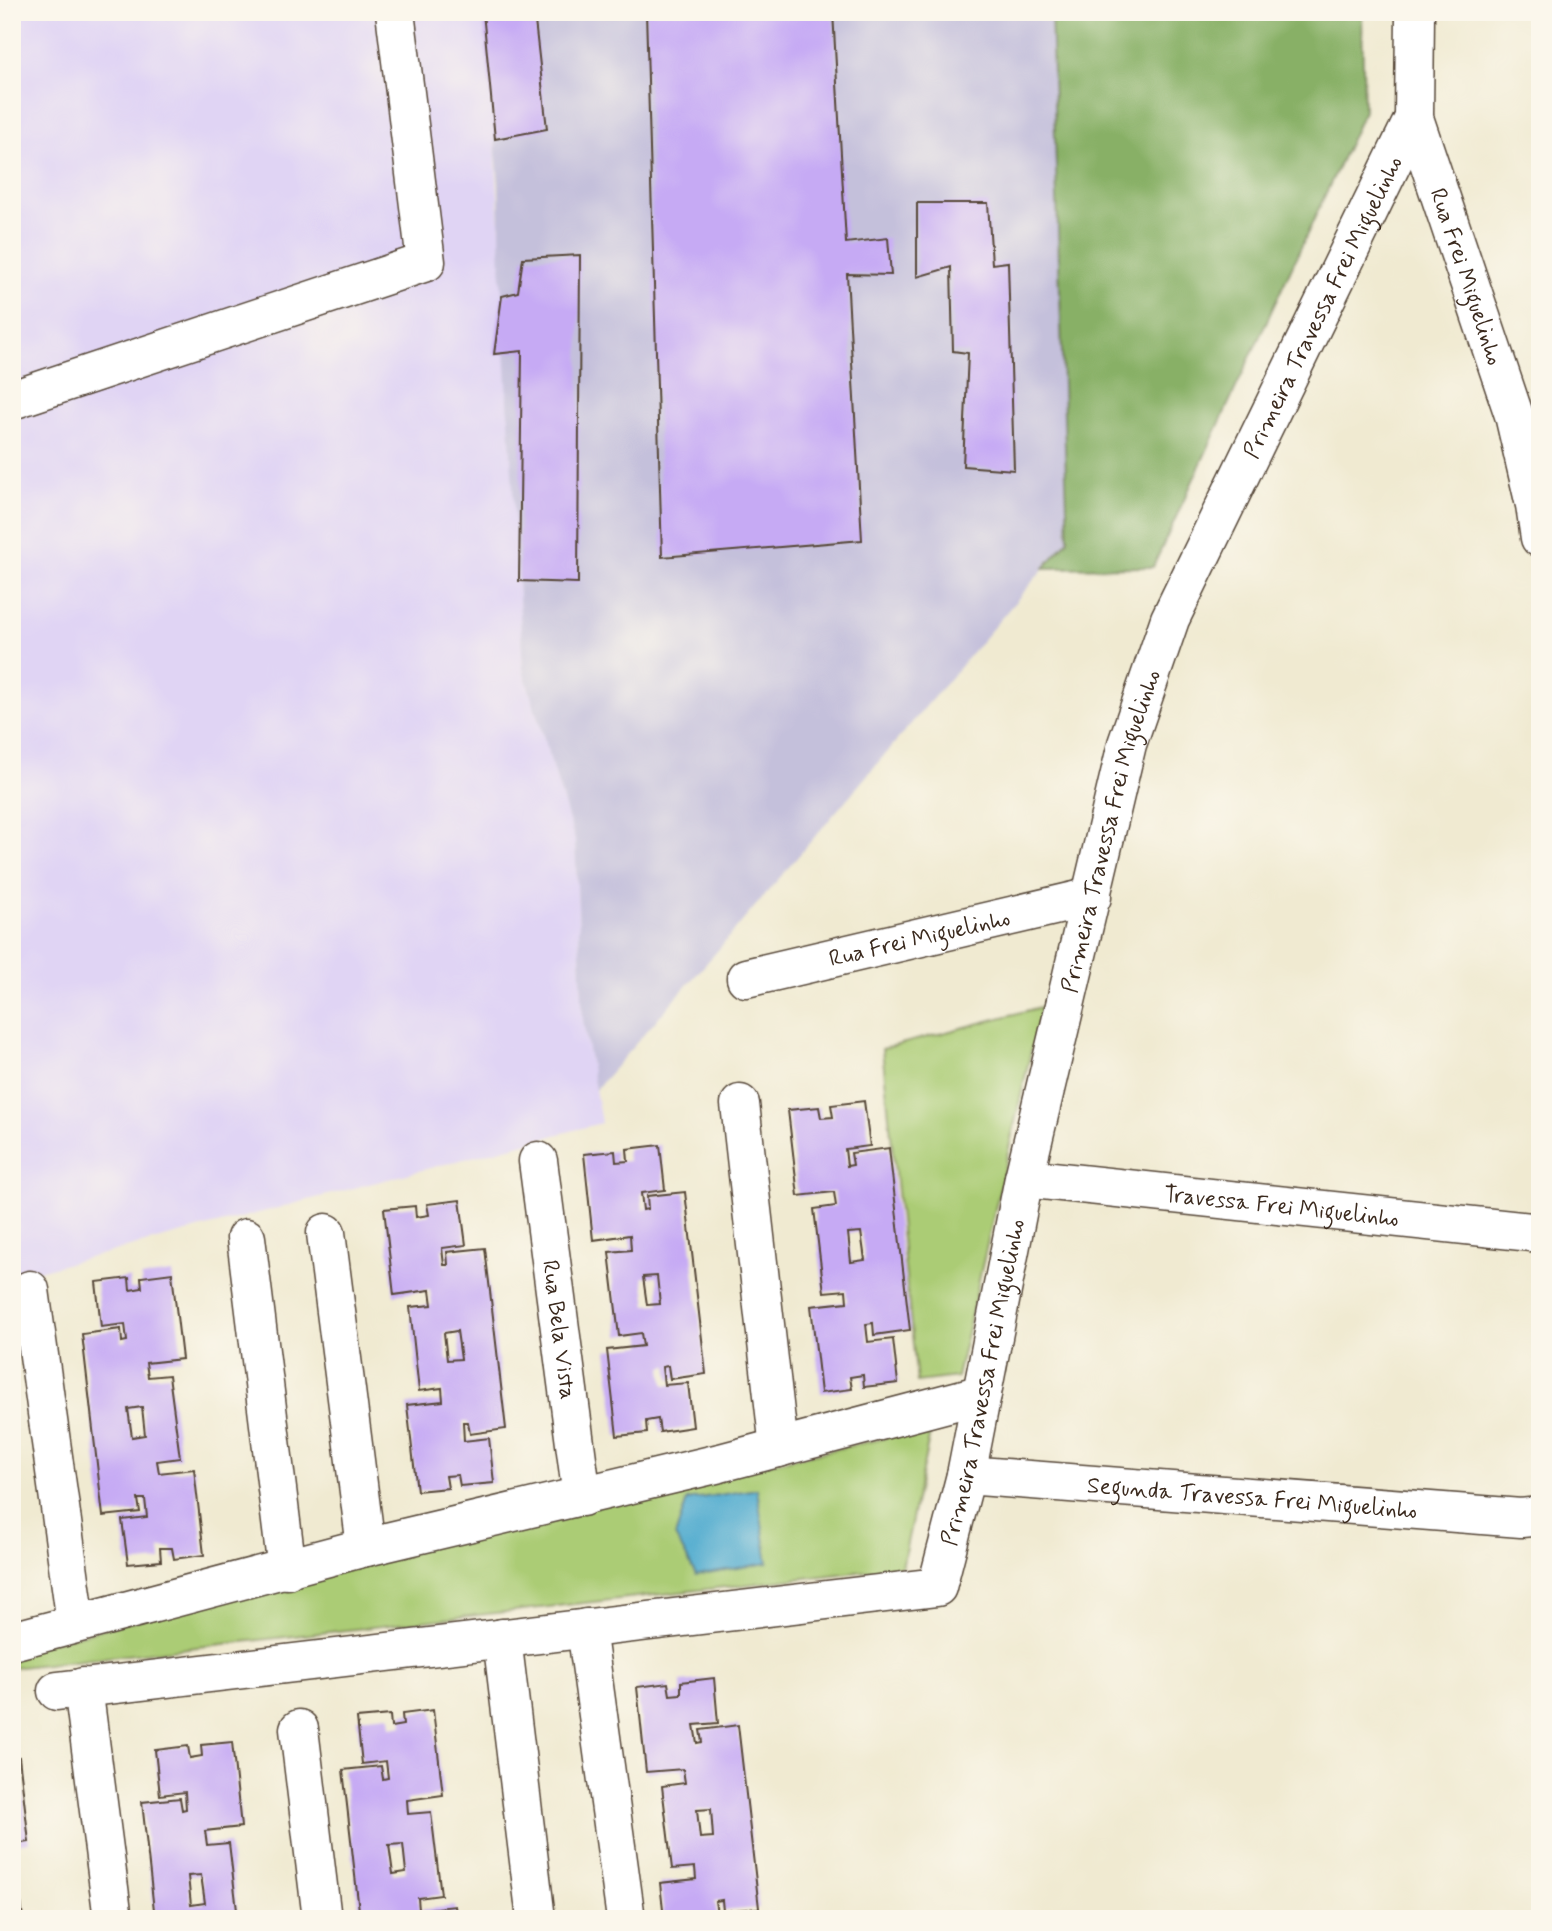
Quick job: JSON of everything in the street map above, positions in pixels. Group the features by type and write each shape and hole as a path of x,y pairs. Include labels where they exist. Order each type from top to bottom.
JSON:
{"street":[{"path":"12,400 426,262 395,12"},
{"name":"Rua Frei Miguelinho","path":"1415,12 1414,118 1514,415 1540,538"},
{"name":"Primeira Travessa Frei Miguelinho","path":"586,1628 937,1587 966,1475 1024,1178 1127,744 1170,619 1414,118"},
{"name":"Rua Frei Miguelinho","path":"746,978 1092,897"},
{"path":"740,1104 779,1448"},
{"name":"Rua Bela Vista","path":"538,1161 582,1497"},
{"name":"Travessa Frei Miguelinho","path":"1024,1178 1540,1233"},
{"path":"327,1233 366,1547"},
{"path":"246,1238 287,1570"},
{"path":"30,1290 76,1623"},
{"path":"12,1641 366,1547 582,1497 982,1394"},
{"name":"Segunda Travessa Frei Miguelinho","path":"966,1475 1521,1518 1540,1516"},
{"path":"114,1919 70,1689 586,1628 626,1919"},
{"path":"502,1638 536,1919"},
{"path":"299,1730 322,1919"}],"shaded area":[{"path":"12,12 483,12 495,139 523,669 575,840 583,1019 601,1123 12,1278"},
{"path":"483,12 1056,12 1068,540 595,1090 583,1019 575,840 523,669 501,276 499,184"}],"green space":[{"path":"1051,12 1362,12 1364,111 1153,567 1044,568 1068,540"},
{"path":"1041,1007 957,1377 917,1382 882,1049"},
{"path":"931,1428 902,1567 12,1668 12,1652 618,1497"}],"water":[{"path":"757,1489 768,1563 696,1575 675,1536 687,1500"}],"building":[{"path":"483,12 534,12 547,129 495,139"},
{"path":"646,12 833,12 846,243 888,238 891,275 847,274 862,540 662,557"},
{"path":"917,203 988,203 992,264 1008,262 1014,470 963,466 968,353 953,351 951,267 917,277"},
{"path":"580,255 578,583 519,581 522,351 494,354 502,296 518,292 523,258"},
{"path":"864,1101 870,1146 845,1149 847,1166 853,1165 851,1153 889,1148 910,1330 874,1335 873,1323 866,1324 868,1342 893,1339 898,1383 864,1387 863,1375 850,1377 852,1389 821,1393 811,1306 847,1302 846,1290 824,1292 814,1209 836,1206 834,1192 798,1196 788,1110 819,1107 821,1118 833,1117 831,1105","holes":["861,1232 865,1260 851,1262 848,1233"]},
{"path":"660,1145 665,1190 641,1193 643,1210 648,1209 647,1196 685,1192 706,1374 670,1379 668,1366 662,1367 664,1385 688,1383 693,1427 660,1432 658,1419 646,1421 647,1433 617,1436 607,1350 643,1346 641,1333 619,1336 609,1252 631,1250 630,1235 593,1240 584,1154 615,1151 616,1162 628,1161 627,1149","holes":["657,1276 660,1304 647,1305 643,1277"]},
{"path":"460,1200 466,1245 442,1248 444,1265 448,1265 447,1252 485,1248 506,1429 470,1434 468,1422 463,1422 464,1441 489,1438 494,1483 460,1486 458,1475 446,1476 448,1488 417,1491 407,1405 443,1401 442,1388 419,1391 410,1307 432,1305 430,1290 394,1295 384,1209 415,1206 416,1217 429,1215 427,1204","holes":["457,1331 461,1359 447,1360 444,1333"]},
{"path":"172,1273 182,1359 146,1363 148,1377 169,1375 180,1458 157,1461 159,1473 194,1469 204,1555 174,1559 172,1548 160,1548 161,1561 128,1564 122,1520 147,1517 145,1499 138,1499 140,1512 103,1516 82,1334 121,1329 122,1342 127,1341 125,1324 101,1327 96,1282 129,1278 130,1290 142,1288 141,1277","holes":["142,1407 145,1435 132,1437 128,1409"]},
{"path":"714,1678 718,1723 694,1725 697,1743 702,1742 700,1730 738,1725 759,1908 723,1911 722,1900 715,1901 718,1919 664,1919 660,1883 696,1879 695,1867 672,1869 662,1786 685,1783 683,1769 646,1772 637,1687 668,1683 670,1695 681,1694 681,1682","holes":["711,1809 713,1837 700,1838 697,1810"]},
{"path":"433,1710 443,1795 407,1800 408,1814 431,1812 441,1895 418,1898 419,1910 455,1906 457,1919 360,1919 343,1770 381,1766 383,1779 388,1778 386,1761 362,1764 357,1718 390,1715 391,1727 403,1725 402,1714","holes":["403,1844 406,1872 393,1874 389,1845"]},
{"path":"232,1742 241,1827 205,1831 207,1845 229,1843 238,1919 155,1919 142,1802 180,1798 182,1810 186,1809 185,1792 160,1795 155,1750 188,1746 190,1758 202,1756 201,1745","holes":["201,1875 205,1903 191,1905 188,1876"]},
{"path":"19,1757 29,1842 12,1844 12,1758"},
{"path":"16,1858 23,1919 12,1919 12,1859"}]}
